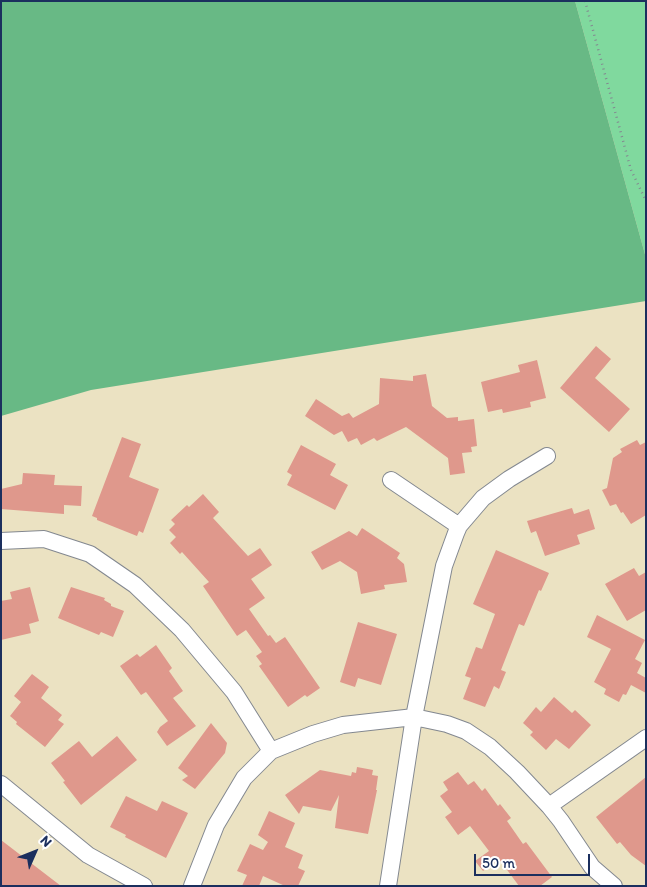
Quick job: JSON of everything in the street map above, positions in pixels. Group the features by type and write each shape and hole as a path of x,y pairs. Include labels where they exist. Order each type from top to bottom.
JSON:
{"street":[{"path":"388,886 414,717 444,566 459,526 483,498 508,479 547,456"},
{"path":"390,480 459,526"},
{"path":"1,541 44,539 90,554 135,585 182,630 234,692 271,751"},
{"path":"192,886 221,817 244,778 271,751 343,725 414,717 447,724 466,731 490,747 549,806 562,821 592,867 614,886"},
{"path":"549,806 646,738"},
{"path":"1,784 88,855 144,886"}],"path":[{"path":"585,1 631,170 646,201"}],"green space":[{"path":"1,1 575,1 646,258 646,301 91,390 1,416"},
{"path":"575,1 646,1 646,258"}],"building":[{"path":"596,346 611,359 595,378 630,409 609,432 560,388"},
{"path":"537,360 546,398 530,402 531,407 503,413 502,409 488,412 481,382 520,372 518,365"},
{"path":"426,374 432,406 447,418 458,417 458,421 474,419 477,446 471,447 472,452 462,453 465,473 450,475 448,458 406,427 377,441 374,438 361,445 357,438 348,442 342,431 334,435 305,416 316,399 342,416 349,413 353,418 379,404 380,378 413,381 413,376"},
{"path":"122,437 141,444 129,477 159,489 143,533 139,531 137,536 97,520 97,518 92,516"},
{"path":"637,440 640,445 646,442 646,515 631,524 616,504 610,506 602,490 607,488 613,458 622,452 620,449"},
{"path":"301,445 336,464 330,475 348,485 335,510 287,485 292,475 287,472"},
{"path":"23,473 55,475 54,485 82,486 81,506 64,505 64,514 1,509 1,489 22,484"},
{"path":"203,494 219,512 213,518 248,556 260,548 272,565 251,579 265,598 249,609 268,636 270,635 276,643 285,637 320,688 307,697 305,695 288,707 259,666 262,664 256,656 262,652 246,630 237,636 203,586 209,582 182,552 180,554 170,543 176,537 169,530 175,524 171,520 187,505 189,507"},
{"path":"572,508 574,514 589,509 595,529 577,535 580,544 545,556 536,531 531,533 527,521"},
{"path":"362,528 400,553 397,558 404,564 407,582 384,585 385,589 361,594 357,572 340,561 322,570 311,552 349,531 357,536"},
{"path":"496,550 549,573 541,591 539,590 524,626 519,624 501,670 506,672 499,689 494,686 485,707 463,699 471,678 465,676 476,647 482,649 495,614 473,604"},
{"path":"634,568 639,576 646,572 646,610 627,621 605,584"},
{"path":"30,587 39,621 29,624 31,633 1,640 1,601 12,599 10,592"},
{"path":"71,587 105,598 104,600 111,604 111,606 124,611 113,637 101,632 99,635 58,618"},
{"path":"597,615 645,640 635,659 642,663 637,673 646,678 646,693 631,685 626,695 623,694 619,702 604,694 606,689 594,682 611,649 587,637"},
{"path":"358,622 397,634 381,685 358,678 355,687 340,682"},
{"path":"156,645 172,668 169,671 183,691 173,698 196,726 167,746 157,732 168,721 146,692 141,695 120,666 137,654 140,657"},
{"path":"32,674 49,687 41,698 62,715 58,720 64,724 45,747 16,724 17,722 10,716 21,702 14,696"},
{"path":"554,697 572,713 575,710 591,725 569,749 556,739 546,750 530,735 533,732 523,723 536,707 541,712"},
{"path":"211,723 227,743 225,753 195,789 182,780 188,776 178,768"},
{"path":"117,736 137,760 81,805 51,763 79,741 92,757"},
{"path":"357,767 373,770 372,775 378,776 368,834 335,828 339,795 331,811 303,806 299,814 285,795 320,770 351,776 352,772 356,773"},
{"path":"458,772 468,785 474,781 482,791 485,788 498,806 500,804 511,818 507,821 523,844 526,842 552,877 540,886 519,886 499,859 483,871 475,861 489,851 470,826 458,835 445,817 452,812 440,796 448,790 443,782"},
{"path":"646,777 646,866 631,855 620,842 617,844 596,817"},
{"path":"126,796 157,811 162,801 188,813 166,858 110,827"},
{"path":"269,811 295,823 285,847 303,855 298,868 305,871 298,886 285,886 263,876 259,886 242,886 247,875 237,871 250,844 263,850 268,842 258,835"},
{"path":"1,840 61,886 1,886"}]}
